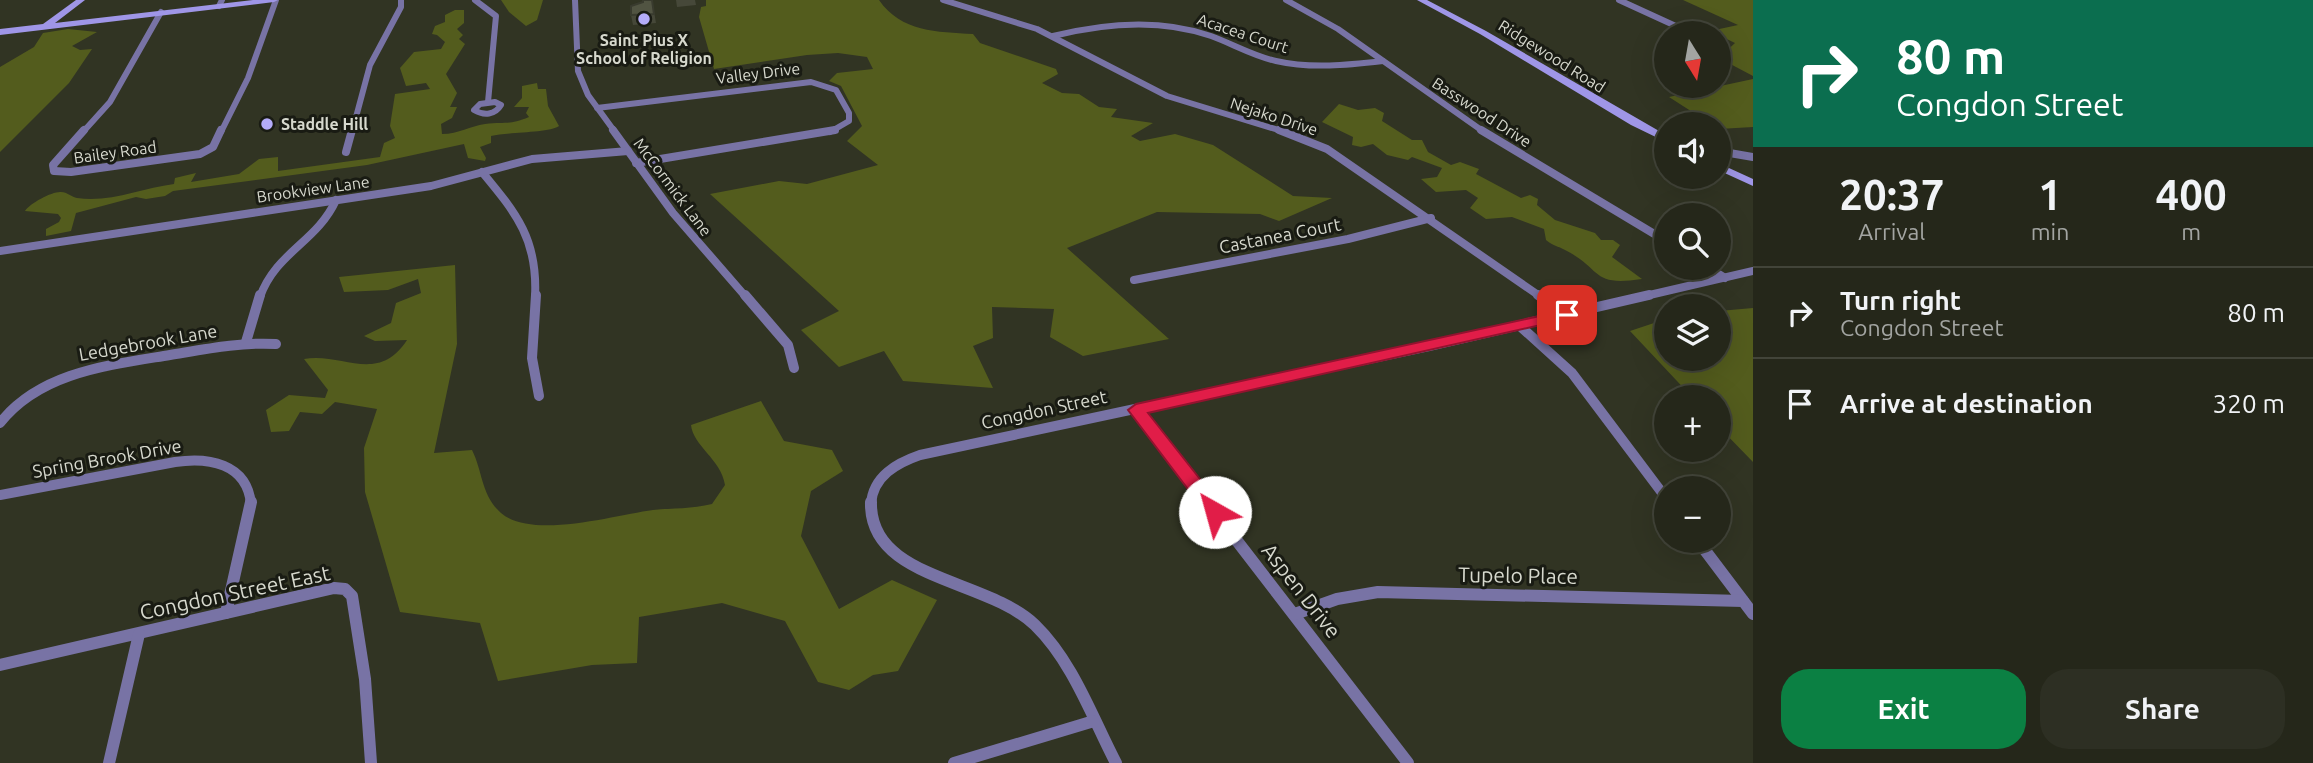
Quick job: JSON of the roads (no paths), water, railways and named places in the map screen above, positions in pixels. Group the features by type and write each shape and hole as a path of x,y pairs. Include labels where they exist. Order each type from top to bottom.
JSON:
{"main road":[{"path":"46,26 81,0"},
{"path":"0,32 220,3 275,0"},
{"name":"Ridgewood Road","path":"1421,0 1471,24 1586,96 1654,133"},
{"path":"1731,172 1753,183"}],"street":[{"name":"Bailey Road","path":"161,12 110,102 53,165 54,171 71,172 190,156 213,147 248,78 275,0"},
{"path":"346,152 370,65 401,7 401,0"},
{"path":"475,0 496,16 488,102"},
{"name":"McCormick Lane","path":"575,0 578,71 597,108 673,213 788,345 794,368"},
{"name":"Nejako Drive","path":"943,0 1053,36 1167,96 1285,132 1327,149 1567,315"},
{"name":"Basswood Drive","path":"1286,0 1338,29 1477,128 1654,234"},
{"path":"1619,0 1665,21"},
{"name":"Acacea Court","path":"1053,36 1110,26 1167,27 1200,33 1244,52 1286,63 1324,66 1383,61"},
{"name":"Valley Drive","path":"597,108 811,82 836,90 849,113 849,121 841,128 825,134 636,163"},
{"name":"Brookview Lane","path":"0,251 431,186 532,159 628,151"},
{"path":"1731,153 1753,157"},
{"path":"481,172 513,210 531,244 535,265 531,366 539,396"},
{"path":"246,342 270,274 277,264 316,235 329,219 336,200"},
{"name":"Castanea Court","path":"1134,280 1348,239 1431,219"},
{"name":"Congdon Street","path":"1731,276 1753,271"},
{"name":"Congdon Street","path":"1116,763 1060,658 1037,627 991,595 920,569 892,553 874,530 870,503 881,477 904,460 1520,326 1716,280"},
{"path":"1520,326 1573,373 1654,482"},
{"name":"Ledgebrook Lane","path":"0,423 14,405 63,377 89,368 246,342 276,344"},
{"name":"Aspen Drive","path":"1136,410 1408,763"},
{"name":"Spring Brook Drive","path":"0,495 178,462 211,461 228,467 246,482 251,492 251,505 226,613"},
{"path":"1707,553 1753,614"},
{"name":"Congdon Street East","path":"0,665 334,588 345,589 352,596 369,685 371,763"},
{"name":"Tupelo Place","path":"1295,614 1337,599 1378,592 1743,601"},
{"path":"109,763 138,634"},
{"path":"954,763 1094,721"}],"place":[{"name":"Saint Pius X School of Religion","path":"644,19"},
{"name":"Staddle Hill","path":"267,124"}]}
